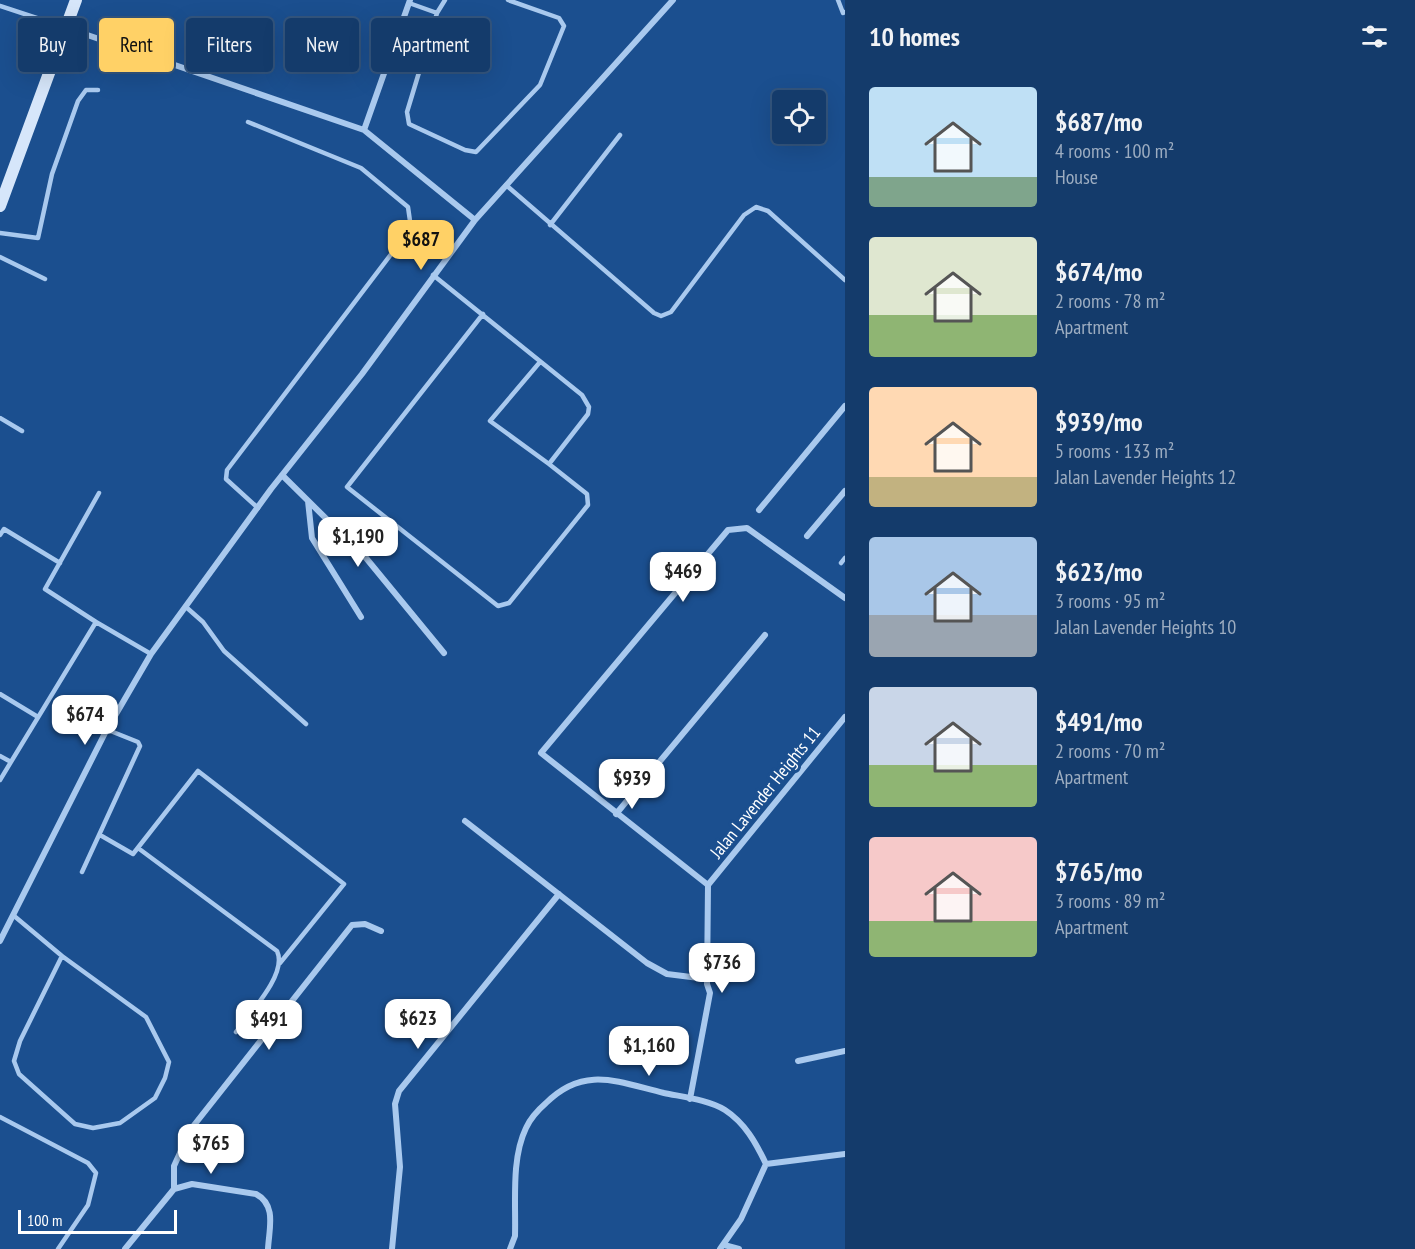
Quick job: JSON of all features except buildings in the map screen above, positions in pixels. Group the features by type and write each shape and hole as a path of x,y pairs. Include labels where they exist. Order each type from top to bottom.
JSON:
{"street":[{"path":"70,18 76,0"},
{"path":"0,940 108,730 151,654 282,475 362,374 475,220 674,0"},
{"path":"364,130 410,2"},
{"path":"87,35 364,130 475,220"},
{"path":"0,206 50,72"},
{"path":"759,510 845,406"},
{"path":"282,475 366,558 444,653"},
{"path":"807,537 845,491"},
{"path":"308,501 312,538 362,617"},
{"path":"690,1099 710,993 707,979 708,885 541,753 728,530 747,528 845,598"},
{"path":"616,814 765,635"},
{"name":"Jalan Lavender Heights 11","path":"708,885 845,717"},
{"path":"465,821 647,963 667,974 707,979"},
{"path":"392,1249 400,1167 395,1104 399,1091 559,894"},
{"path":"174,1189 174,1166 191,1129 352,925 365,924 381,931"},
{"path":"798,1061 845,1051"},
{"path":"510,1249 515,1236 520,1145 526,1127 556,1093 573,1083 590,1078 690,1099 724,1109 741,1122 756,1142 766,1164 741,1219 722,1247 739,1249"},
{"path":"766,1164 845,1154"},
{"path":"125,1249 174,1189 192,1184 256,1194 264,1198 270,1207 268,1249"}],"lane":[{"path":"445,0 437,13 407,112 409,124 456,146 476,152 540,85 564,26 559,18 508,0"},
{"path":"838,0 843,13 845,12"},
{"path":"410,2 437,13"},
{"path":"0,6 37,18"},
{"path":"0,232 38,238 49,183 78,101 86,90 98,90"},
{"path":"248,122 361,168 408,207 411,228 226,470 226,479 231,486 258,508"},
{"path":"550,225 620,135"},
{"path":"506,185 654,313 661,316 671,312 744,215 756,207 768,211 845,280"},
{"path":"0,257 45,279"},
{"path":"433,275 582,395 589,407 588,414 549,464"},
{"path":"483,314 347,487 498,606 509,603 588,505 587,494 490,421 540,362"},
{"path":"0,418 22,431"},
{"path":"99,493 45,590 151,654"},
{"path":"0,535 4,529 60,563"},
{"path":"186,608 203,622 224,651 306,724"},
{"path":"0,780 96,622"},
{"path":"0,694 38,717"},
{"path":"82,872 140,746 138,742 108,730"},
{"path":"0,756 11,762"},
{"path":"100,835 133,854 198,771 344,884 280,963 272,984 236,1032"},
{"path":"138,848 277,951 280,963"},
{"path":"13,915 62,956 146,1017 169,1062 165,1078 155,1098 120,1123 93,1128 75,1124 19,1074 14,1060 20,1041 62,956"},
{"path":"0,1117 88,1163 96,1173 88,1205 58,1249"}]}
